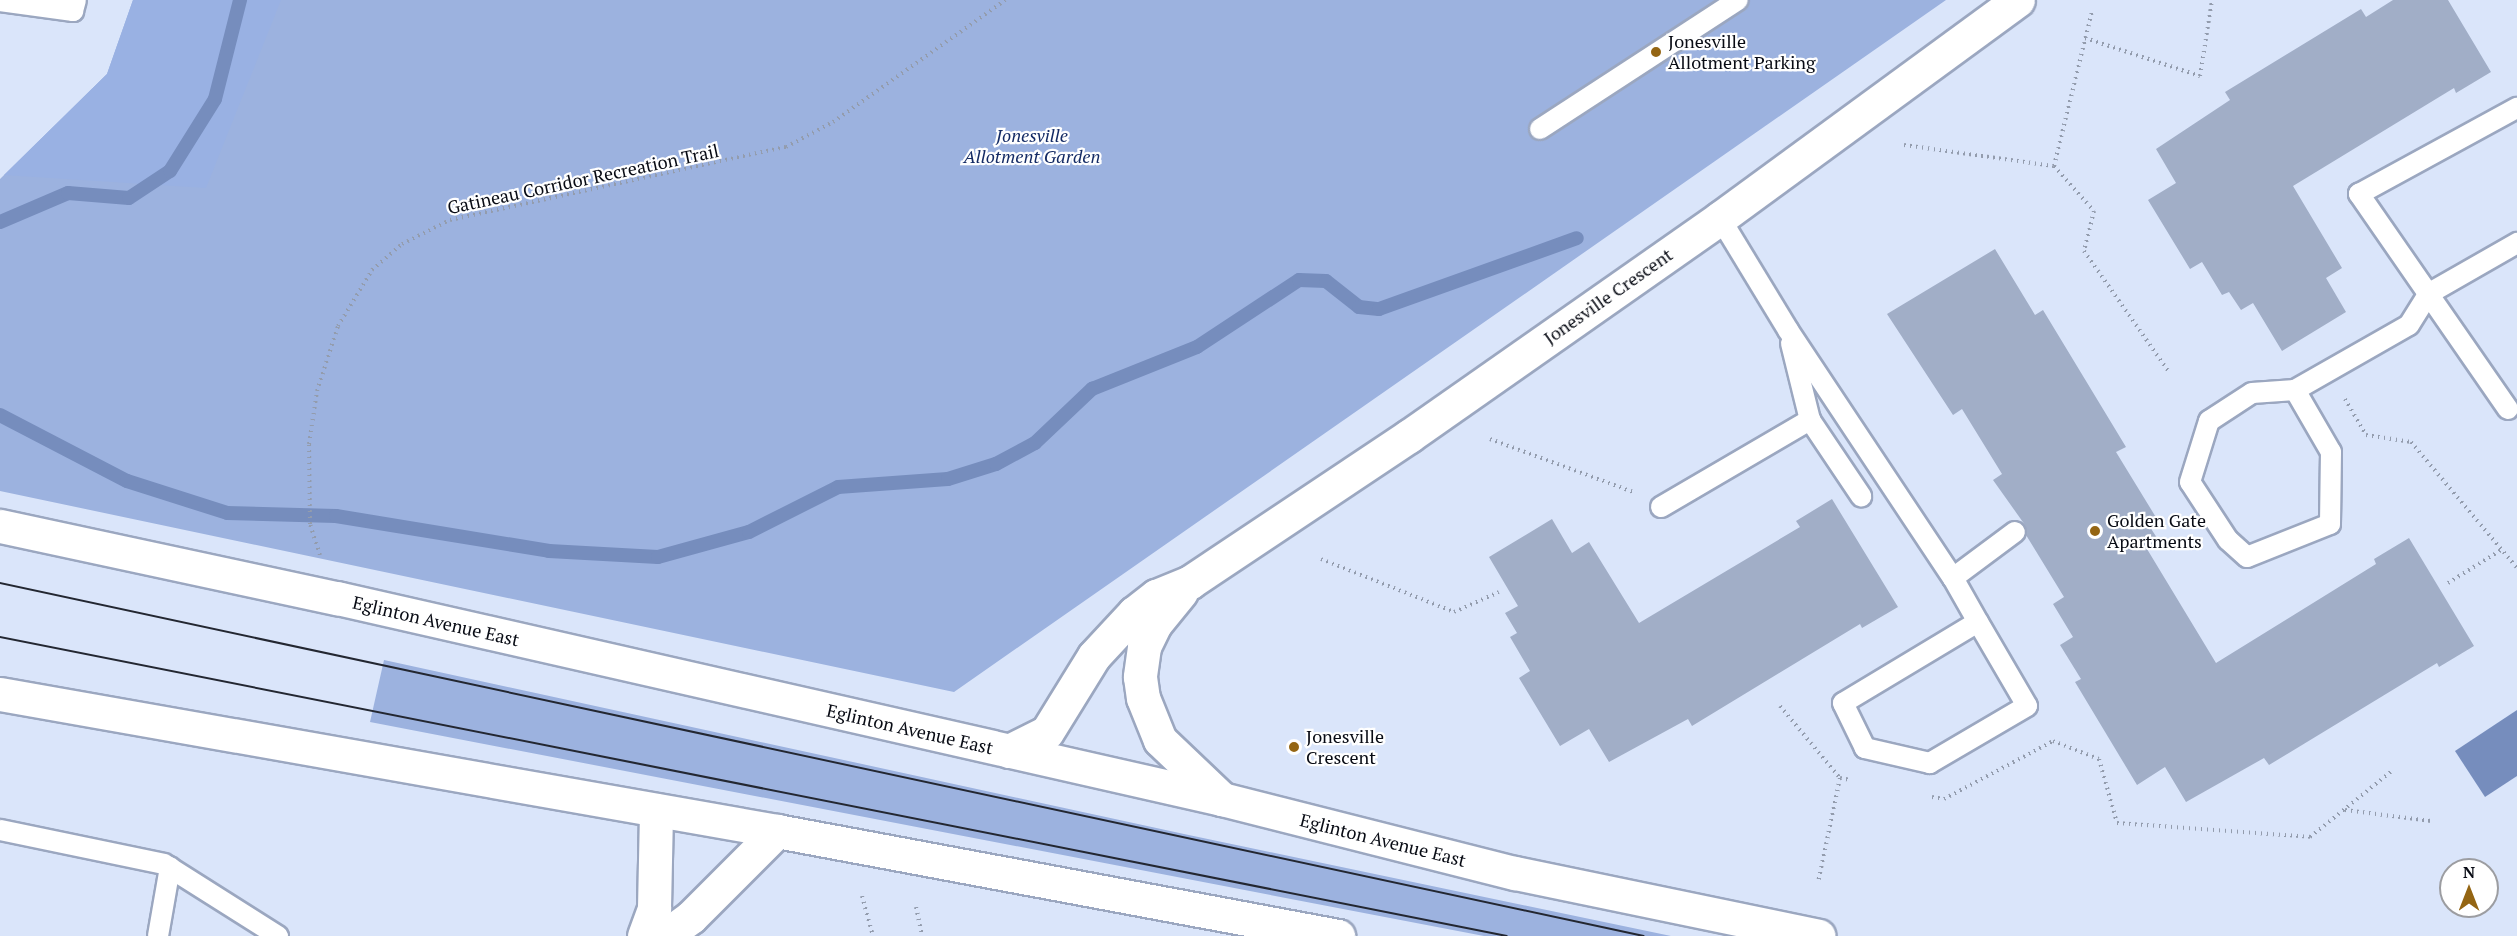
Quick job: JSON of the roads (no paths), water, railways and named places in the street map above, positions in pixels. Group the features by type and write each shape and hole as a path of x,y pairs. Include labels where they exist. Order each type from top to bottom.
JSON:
{"main road":[{"name":"Jonesville Crescent","path":"1010,752 1047,732 1094,656 1134,613 1156,596 1190,582 1409,436 1720,218 2018,0"},
{"name":"Eglinton Avenue East","path":"0,526 337,598 1222,799 1515,873 1819,936"},
{"name":"Jonesville Crescent","path":"1190,582 1155,624 1143,647 1141,688 1160,740 1222,799"},
{"path":"0,694 777,831 1338,936"},
{"path":"644,936 654,908 656,810"},
{"path":"665,936 691,917 777,831"}],"lane":[{"path":"0,1 73,11 76,0"},
{"path":"1540,129 1738,0"},
{"path":"2508,410 2359,194 2517,108"},
{"path":"1720,218 1788,330 1953,578 2027,706 1930,763 1865,748 1843,703 1978,622"},
{"path":"2295,390 2331,452 2330,524 2247,557 2228,540 2190,482 2209,421 2252,393 2295,390 2409,325 2428,294 2517,243"},
{"path":"1788,330 1810,420 1861,496"},
{"path":"1661,507 1810,420"},
{"path":"1953,578 2015,532"},
{"path":"0,830 170,867 278,936"},
{"path":"158,936 170,867"}],"waterway":[{"path":"0,222 68,193 129,198 170,171 215,99 240,0"},
{"path":"0,415 127,481 227,513 336,516 549,551 658,557 749,532 838,487 948,479 996,464 1035,443 1092,389 1197,347 1299,280 1326,281 1359,307 1379,309 1577,238"}],"tram line":[{"path":"0,583 1644,936"},
{"path":"0,637 1507,936"}],"place":[{"name":"Jonesville Allotment Parking","path":"1656,52"},
{"name":"Golden Gate Apartments","path":"2095,531"},
{"name":"Jonesville Crescent","path":"1294,747"}],"park label":[{"name":"Jonesville Allotment Garden","path":"1032,146"}]}
